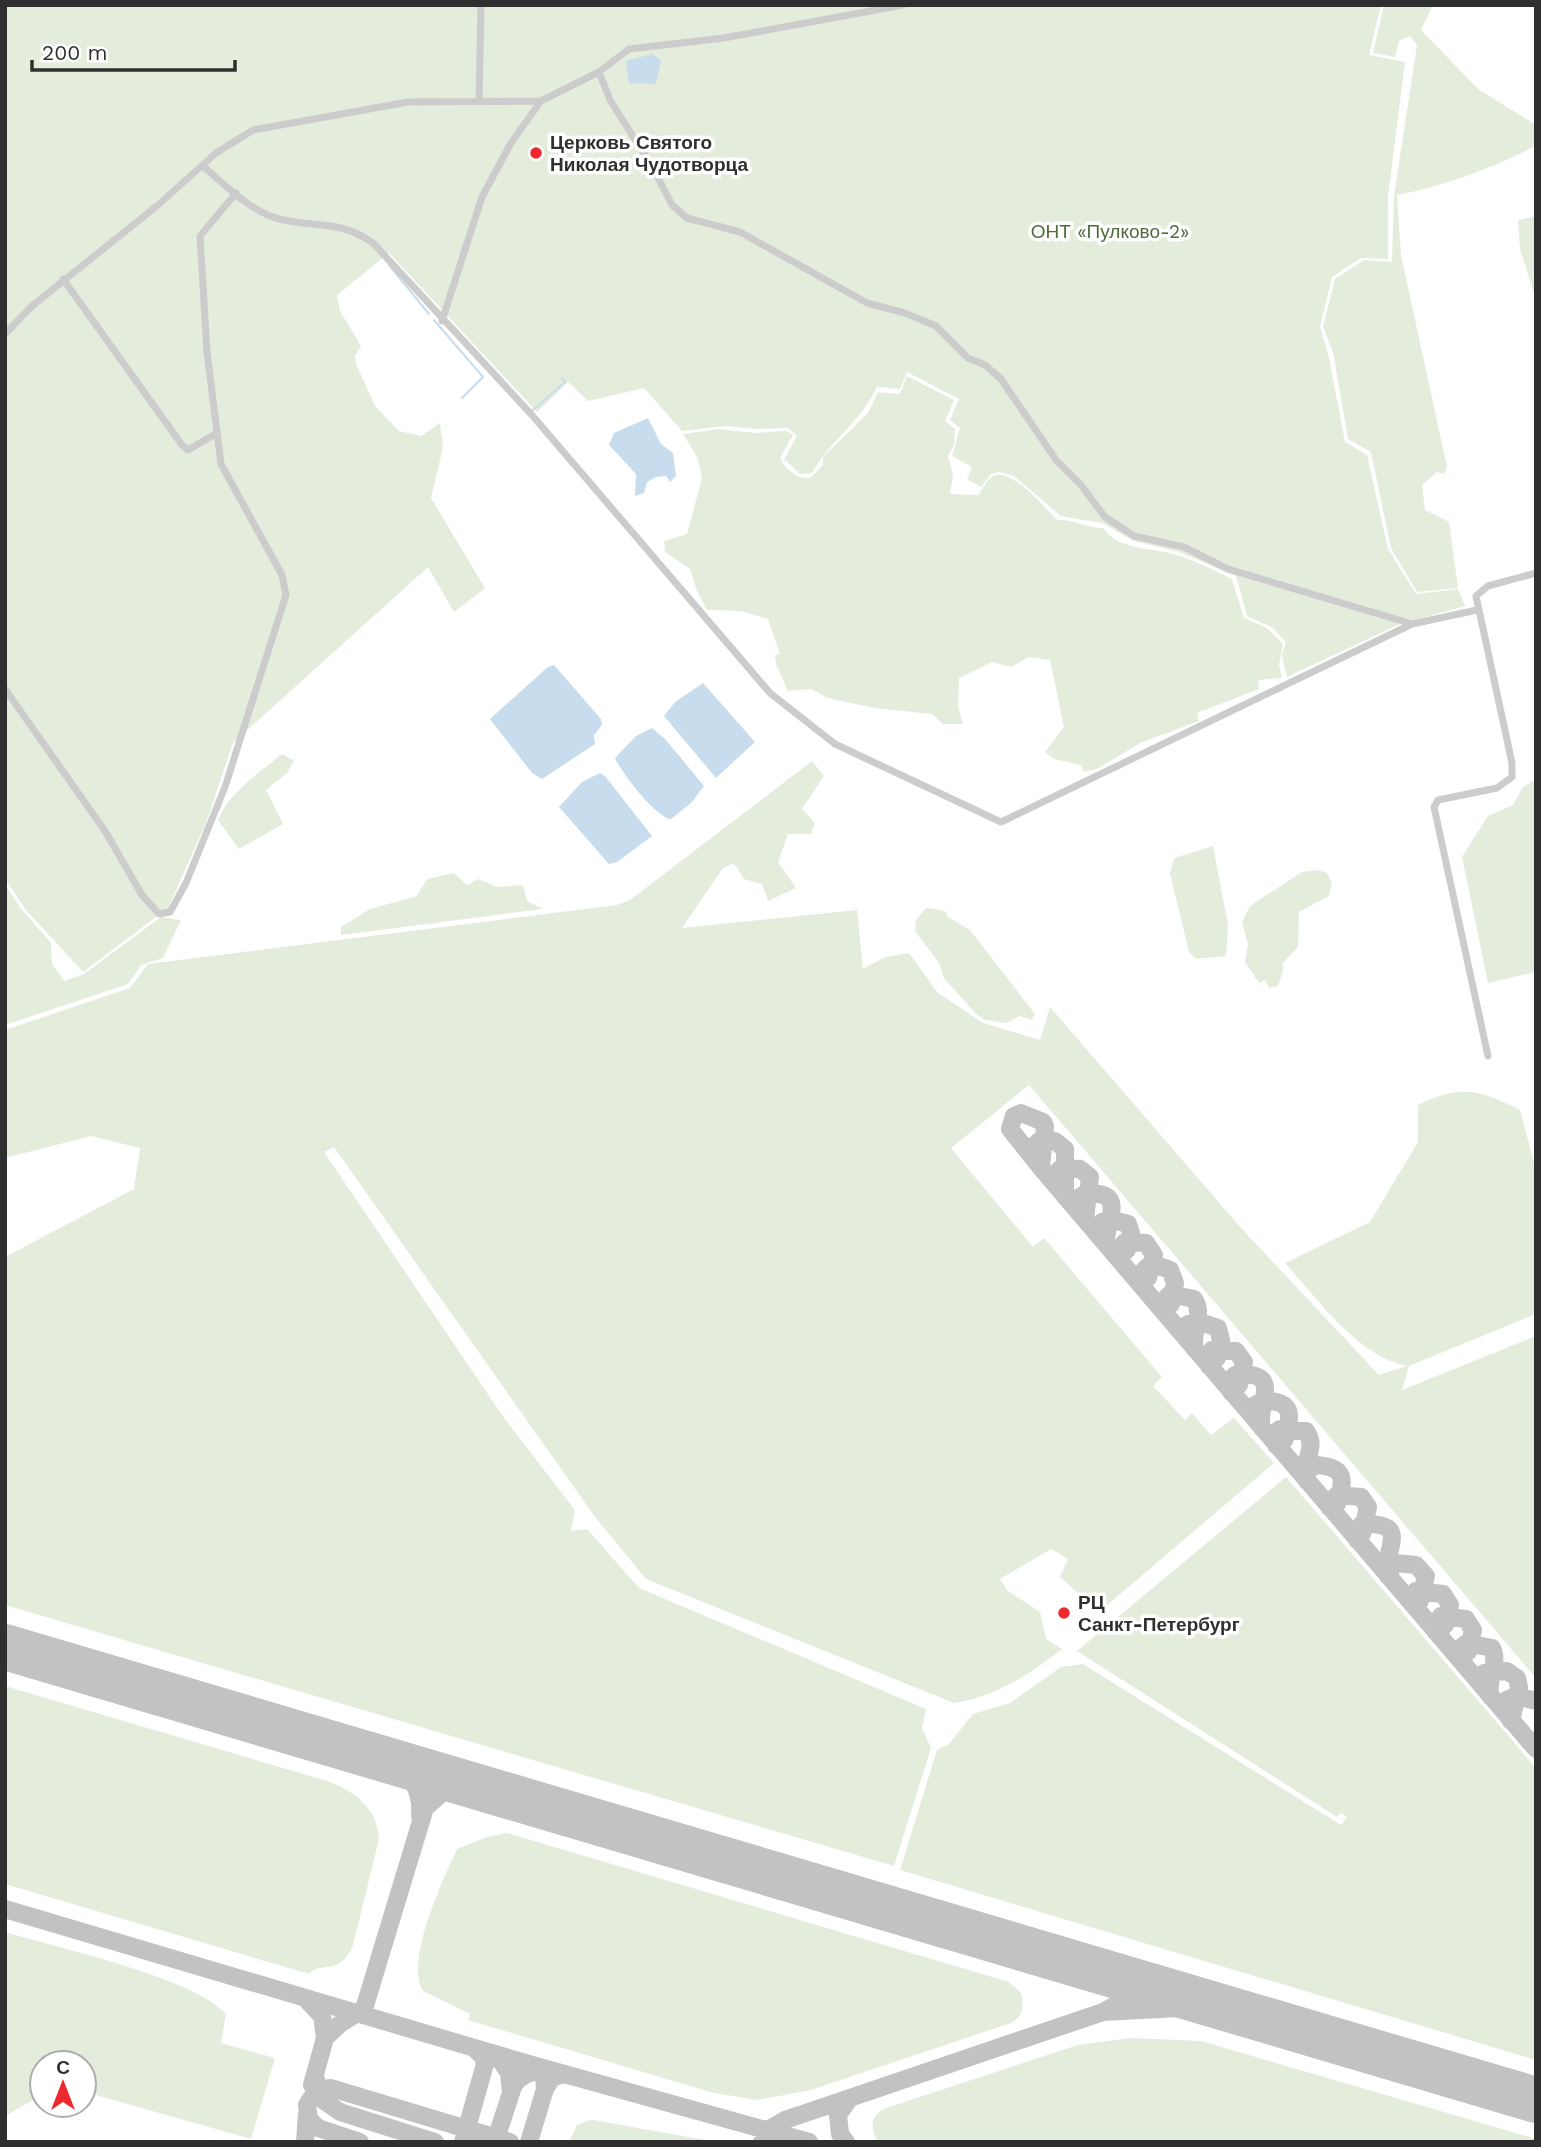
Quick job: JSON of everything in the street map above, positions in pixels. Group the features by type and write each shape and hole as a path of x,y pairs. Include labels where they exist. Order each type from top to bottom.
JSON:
{"street":[{"path":"479,102 478,34 481,5"},
{"path":"5,334 63,279 158,205 238,137 271,126 408,102 541,101 599,72 629,49 724,38 903,5"},
{"path":"599,72 610,100 653,168 672,205 687,218 740,232 867,303 905,313 936,326 968,358 985,365 1001,379 1056,460 1082,485 1105,517 1134,536 1184,547 1228,569 1412,624"},
{"path":"442,321 482,197 511,144 541,101"},
{"path":"203,166 236,193 279,219 321,222 359,233 388,258 442,321 530,414 770,693 835,744 1001,822 1412,624 1477,610"},
{"path":"5,689 105,831 142,895 159,914 170,912 186,883 225,787 286,595 282,575 226,476 217,433 207,352 200,236 236,193"},
{"path":"63,279 182,445 188,450 217,433"},
{"path":"1488,1056 1434,807 1438,800 1497,788 1507,782 1514,771 1476,596 1488,586 1536,573"}],"green space":[{"name":"ОНТ «Пулково-2»","path":"5,5 1381,5 1369,55 1405,62 1388,196 1388,259 1361,258 1332,277 1320,327 1328,353 1345,442 1367,455 1388,549 1416,594 1458,589 1465,606 1400,624 1287,677 1282,655 1286,642 1273,628 1247,616 1236,576 1179,552 1134,541 1102,523 1061,516 1014,476 999,472 991,474 981,487 967,479 972,467 952,456 960,428 950,420 959,399 907,372 900,389 877,387 862,411 812,473 800,474 784,459 797,436 788,428 726,426 682,431 644,388 588,401 568,382 537,412 389,253 337,295 340,311 361,346 355,356 356,364 375,406 399,431 421,436 440,423 443,447 431,498 485,588 454,612 428,567 233,743 206,823 168,908 83,972 26,910 5,879"},
{"path":"1384,5 1433,5 1421,30 1478,89 1536,125 1536,146 1468,175 1397,195 1401,255 1447,467 1444,474 1437,472 1422,485 1425,510 1449,522 1458,588 1417,592 1391,548 1371,452 1348,439 1333,352 1323,327 1335,279 1364,260 1392,262 1394,196 1417,45 1410,36 1399,41 1395,57 1373,53"},
{"path":"1536,216 1534,293 1520,249 1518,220"},
{"path":"907,376 954,400 945,421 955,429 954,445 948,456 953,475 950,494 978,495 992,477 1008,477 1027,490 1057,520 1103,528 1110,536 1129,545 1180,556 1232,579 1244,618 1267,628 1283,644 1279,665 1282,678 1258,680 1259,689 1197,713 1199,721 1140,743 1097,769 1084,772 1081,765 1054,759 1045,752 1064,727 1050,660 1029,657 1011,667 992,662 959,678 958,707 963,724 943,724 932,714 875,708 828,698 811,689 788,691 776,664 775,655 780,654 768,619 741,611 707,610 690,569 665,552 664,541 687,534 702,478 698,459 683,434 718,429 756,433 786,431 793,435 780,458 792,473 810,478 823,465 823,457 868,413 878,392 900,394"},
{"path":"282,754 294,761 288,772 266,790 283,824 239,849 218,820 237,792"},
{"path":"812,761 824,776 802,809 815,823 811,834 788,834 778,862 796,888 768,901 762,884 744,879 734,863 723,868 682,928 857,910 863,969 885,957 909,953 938,993 983,1023 1040,1040 1050,1007 1241,1228 1379,1375 1407,1366 1371,1351 1355,1339 1285,1263 1370,1222 1418,1142 1418,1105 1446,1094 1470,1092 1493,1098 1520,1110 1536,1170 1536,1314 1409,1366 1402,1390 1536,1336 1536,1678 1029,1085 951,1148 1033,1247 1044,1238 1162,1377 1153,1386 1185,1420 1192,1413 1211,1435 1234,1418 1274,1463 1099,1612 1060,1577 1068,1559 1051,1549 1000,1579 1008,1591 1040,1612 1046,1639 1062,1649 999,1690 954,1703 646,1579 595,1517 334,1147 324,1152 504,1418 575,1510 571,1531 587,1529 639,1588 926,1709 922,1728 931,1748 894,1866 5,1605 5,1257 134,1189 140,1148 91,1136 5,1158 5,1030 130,988 148,964 617,905 630,900"},
{"path":"1536,781 1536,972 1488,983 1462,857 1488,816 1513,805 1523,787"},
{"path":"1213,846 1228,925 1226,956 1196,959 1189,952 1170,873 1174,858"},
{"path":"1318,870 1327,873 1332,883 1329,896 1299,912 1298,947 1282,964 1283,971 1278,986 1269,988 1265,980 1259,983 1245,962 1248,944 1242,922 1250,906 1302,872"},
{"path":"454,873 467,885 478,879 497,887 523,885 527,901 543,909 341,935 341,927 370,909 417,896 427,879"},
{"path":"5,884 21,909 51,943 52,964 64,981 84,974 161,917 181,920 163,958 141,965 128,984 5,1025"},
{"path":"926,908 945,911 948,917 970,930 1035,1014 1032,1020 1020,1016 1007,1023 985,1020 976,1014 944,978 939,963 915,931 916,920"},
{"path":"1286,1477 1536,1768 1536,2060 900,1870 937,1750 949,1744 973,1714 1010,1703 1061,1667 1083,1664 1341,1825 1347,1817 1341,1813 1337,1817 1077,1651"},
{"path":"5,1686 327,1781 347,1790 363,1802 374,1818 379,1839 353,1945 348,1955 337,1965 320,1968 309,1974 5,1884"},
{"path":"507,1833 1009,1982 1021,1993 1022,2011 1011,2023 811,2090 758,2100 714,2093 468,2020 470,2014 423,1991 418,1978 418,1961 435,1900 457,1849 487,1837"},
{"path":"5,1932 123,1965 185,1988 226,2014 221,2043 275,2058 251,2139 98,2096 98,2049 28,2049 28,2103 5,2116"},
{"path":"1131,2038 1201,2041 1536,2139 1536,2142 882,2142 876,2139 873,2121 877,2114 886,2108 1078,2045"},
{"path":"590,2120 716,2142 569,2142 577,2125"}],"water":[{"path":"652,54 661,60 656,84 629,83 626,61"},
{"path":"648,418 661,444 673,453 676,476 670,482 666,476 656,477 647,482 644,493 635,496 636,474 609,445 614,433"},
{"path":"554,665 601,719 602,725 594,735 595,744 542,779 532,773 490,719 548,667"},
{"path":"703,683 755,742 716,778 664,716 675,702"},
{"path":"652,728 666,740 704,786 692,802 671,819 648,803 615,758 636,736"},
{"path":"600,773 652,836 617,862 609,864 559,807 582,782"}],"waterway":[{"path":"389,265 429,314"},
{"path":"434,320 483,377 462,398"},
{"path":"533,410 565,382 562,378"}],"taxiway":[{"path":"1021,1113 1043,1122 1045,1126 1041,1168 1010,1129 1014,1116 1021,1113"},
{"path":"1034,1146 1039,1141 1055,1141 1065,1149 1065,1197"},
{"path":"1041,1168 1536,1749"},
{"path":"1057,1172 1061,1168 1080,1169 1090,1177 1085,1219"},
{"path":"1078,1198 1086,1194 1096,1194 1110,1201 1112,1207 1106,1243"},
{"path":"1102,1222 1110,1219 1128,1224 1131,1233 1127,1250"},
{"path":"1118,1258 1118,1250 1125,1242 1146,1243 1154,1255 1148,1278"},
{"path":"1141,1284 1139,1276 1147,1267 1170,1270 1175,1283 1171,1304"},
{"path":"1164,1312 1162,1302 1170,1294 1194,1299 1198,1311 1195,1349"},
{"path":"1188,1324 1197,1321 1218,1328 1221,1340 1217,1358"},
{"path":"1209,1366 1207,1359 1212,1350 1236,1351 1244,1362 1239,1385"},
{"path":"1231,1392 1230,1381 1235,1375 1260,1378 1265,1391 1262,1428"},
{"path":"1255,1405 1270,1401 1285,1406 1289,1418 1285,1439"},
{"path":"1276,1445 1274,1434 1280,1429 1306,1431 1311,1444 1305,1469 1307,1481"},
{"path":"1307,1481 1307,1472 1315,1465 1338,1471 1342,1481 1337,1504"},
{"path":"1330,1508 1331,1501 1337,1495 1361,1497 1368,1507 1362,1534"},
{"path":"1357,1540 1356,1532 1362,1524 1387,1527 1392,1539 1388,1576"},
{"path":"1390,1578 1390,1568 1395,1563 1416,1565 1426,1576 1420,1601"},
{"path":"1413,1605 1412,1597 1416,1591 1443,1594 1450,1605 1445,1625"},
{"path":"1436,1632 1435,1625 1441,1616 1466,1619 1473,1630 1468,1652"},
{"path":"1459,1659 1459,1649 1467,1643 1492,1648 1494,1660 1491,1697"},
{"path":"1484,1673 1507,1671 1517,1678 1519,1687 1511,1721"},
{"path":"1506,1700 1516,1696 1536,1701"},
{"path":"392,1761 414,1784 419,1799 420,1816"},
{"path":"308,2001 322,2016 325,2038 341,2023 364,2009 425,1808 443,1792 471,1785"},
{"path":"5,1909 532,2065 809,2142"},
{"path":"1103,2012 1117,2004 1122,1995 1120,1982 1114,1975"},
{"path":"762,2142 768,2130 785,2120 1103,2012 1179,2008 1251,2016"},
{"path":"312,2085 325,2038"},
{"path":"463,2142 485,2064 483,2057 474,2048"},
{"path":"496,2054 509,2073 511,2093 519,2079 529,2073 546,2069"},
{"path":"532,2065 544,2076 545,2089 552,2078 564,2074"},
{"path":"315,2077 323,2100 340,2112 435,2142"},
{"path":"360,2142 318,2128 309,2119 307,2105 316,2092 331,2088 510,2142"},
{"path":"529,2142 545,2089"},
{"path":"495,2142 511,2093"},
{"path":"846,2142 840,2134 838,2115 850,2098"},
{"path":"305,2142 307,2113"}],"runway":[{"path":"5,1647 1536,2100"}],"place":[{"name":"Церковь Святого Николая Чудотворца","path":"536,153"},
{"name":"РЦ Санкт-Петербург","path":"1064,1613"}]}
